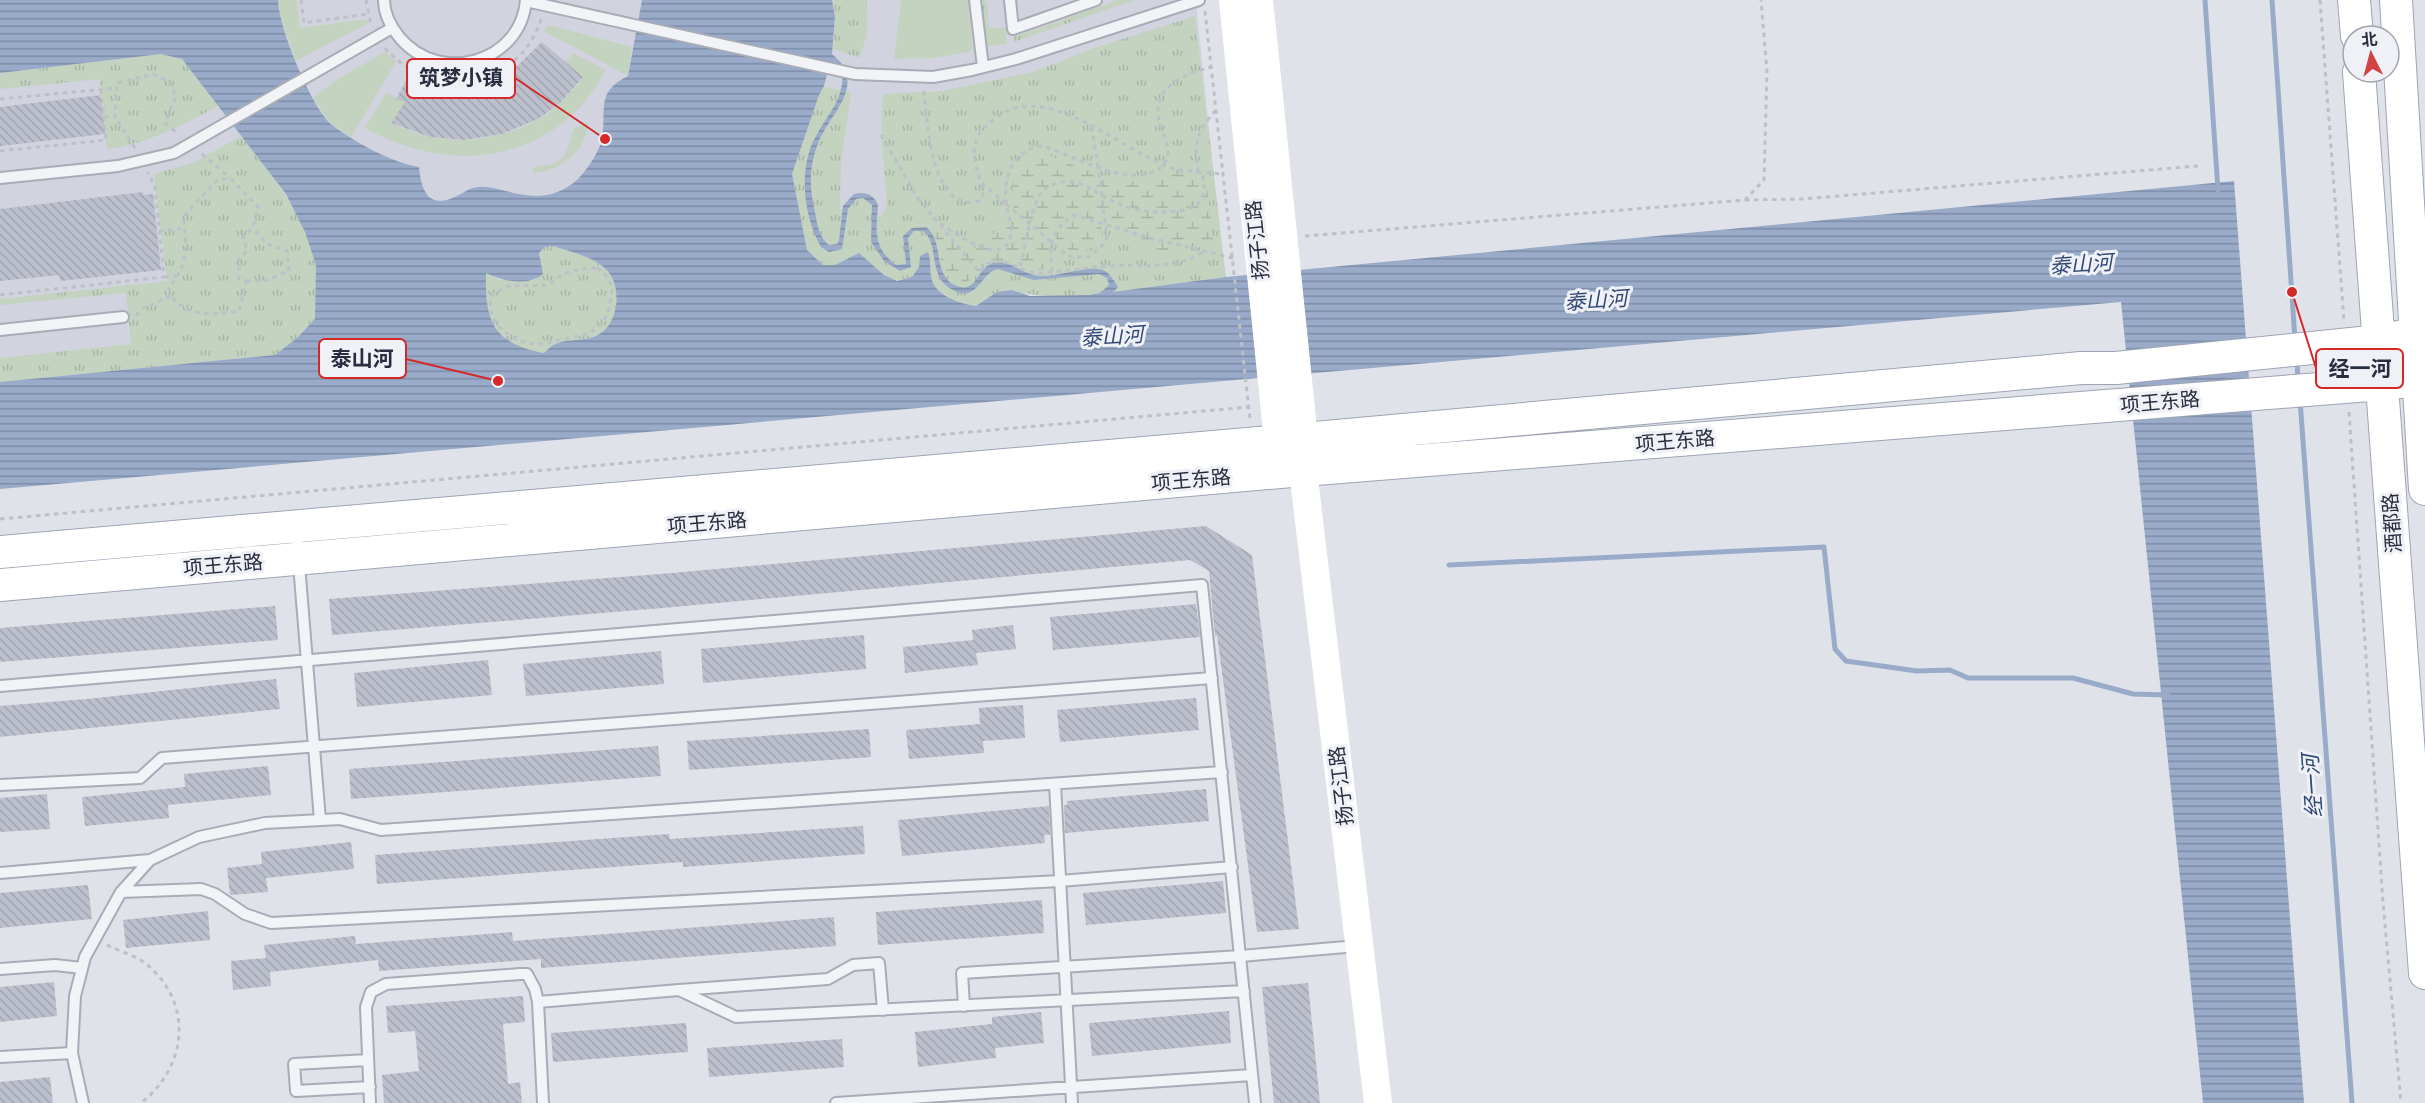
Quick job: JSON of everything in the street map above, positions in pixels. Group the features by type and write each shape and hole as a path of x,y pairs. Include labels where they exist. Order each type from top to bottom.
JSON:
{"main road":[{"path":"2354,0 2355,24"},
{"name":"酒都路","path":"2396,0 2420,332 2425,489"},
{"name":"酒都路","path":"2360,84 2425,973"},
{"name":"项王东路","path":"0,552 1291,440 2081,368 2116,368 2380,341 2420,332"},
{"name":"项王东路","path":"0,585 1303,470 2421,380"}],"street":[{"name":"扬子江路","path":"1233,0 1273,386 1303,470 1378,1103"},
{"name":"扬子江路","path":"1259,0 1284,238 1260,268"}],"lane":[{"path":"384,0 393,28 408,47 429,60 453,64 477,61 498,50 515,32 525,10 526,0 855,74 923,77 982,68 1016,59 1199,0"},
{"path":"975,0 982,68"},
{"path":"1010,0 1013,29 1096,0"},
{"path":"0,178 118,166 174,153 393,28"},
{"path":"0,330 123,317"},
{"path":"296,526 320,820"},
{"path":"0,686 1202,585 1255,1103"},
{"path":"0,785 140,778 162,758 1212,678"},
{"path":"0,873 150,860 199,837 265,824 340,819 381,830 1222,772"},
{"path":"1054,784 1072,1103"},
{"path":"83,1103 72,1053 75,996 85,957 121,892 150,860"},
{"path":"121,892 201,889 215,894 245,914 272,923 1060,881 1232,867"},
{"path":"964,1006 962,973 1241,956 1361,946"},
{"path":"538,1002 828,979 853,964 879,963 883,1010"},
{"path":"0,969 56,965 82,968"},
{"path":"370,1103 366,1007 371,992 386,984 527,974 535,989 538,1002 543,1103"},
{"path":"679,990 736,1017 1244,991"},
{"path":"0,1057 72,1053"},
{"path":"368,1060 294,1064 296,1091 370,1087"},
{"path":"836,1103 1252,1075"}],"path":[{"path":"301,0 304,23 368,14"},
{"path":"366,0 368,14 377,37"},
{"path":"1204,0 1233,258"},
{"path":"1745,200 1764,180 1767,72 1761,0"},
{"path":"2320,0 2336,346"},
{"path":"933,218 973,245 996,249 1006,245 1011,237 1005,191 1009,170 1023,150 1033,146 1044,146 1121,174 1150,175 1162,164 1168,150 1158,115 1161,97 1174,82 1183,76 1212,67"},
{"path":"164,278 155,188 143,161 116,116 117,83 153,74 170,82 176,96 165,123 230,178 258,207 253,228 243,236 246,251 238,259 239,279 264,282 289,271 287,251 267,244 253,228"},
{"path":"923,77 930,148 937,172 951,194 961,201 972,203 979,201 982,195 974,156 975,144 982,128 998,115 1015,108 1041,108 1062,112 1162,164 1223,174"},
{"path":"0,99 117,88"},
{"path":"0,151 106,140 101,89"},
{"path":"1020,266 1035,203 1042,191 1049,186 1072,182 1134,209 1149,213 1169,212 1194,206 1203,198 1205,189 1195,142 1202,127 1216,110"},
{"path":"104,117 116,116"},
{"path":"980,182 1066,254 1072,257 1089,257 1102,246 1107,236 1092,126"},
{"path":"881,135 901,172 933,218 979,272 988,264 995,262 1007,262 1036,273 1113,265 1132,267 1176,263 1196,257 1203,251"},
{"path":"1284,238 2198,166"},
{"path":"230,178 217,180 183,217 186,255 178,276 169,288 171,296 179,306 208,316 238,312 246,281"},
{"path":"1052,272 1050,246 1052,237 1074,215 1233,258 1260,268 1273,386"},
{"path":"159,231 184,228"},
{"path":"597,268 609,277 610,307 598,327 583,336 535,344 503,332 490,311 492,295 507,286 549,285 560,274 567,271 597,268"},
{"path":"0,295 178,276"},
{"path":"123,317 136,316 142,309 171,296"},
{"path":"2341,387 2401,1103"},
{"path":"0,519 1249,407"},
{"path":"95,941 145,963 160,979 172,999 177,1016 180,1035 175,1059 163,1081 141,1103"}],"shaded area":[{"path":"0,0 1196,0 1224,278 275,355 0,382"}],"green space":[{"path":"278,0 297,0 300,28 367,19 368,23 296,61 278,11"},
{"path":"832,0 867,0 867,34 860,58 833,49 835,17"},
{"path":"901,0 968,0 973,51 934,58 894,59"},
{"path":"981,0 987,0 989,28 1006,27 1007,44 986,46"},
{"path":"1118,0 1135,0 1014,42 1013,37"},
{"path":"1195,16 1226,277 1118,293 1088,295 1035,295 1012,290 976,306 958,304 935,287 931,278 931,262 919,267 912,277 898,280 869,265 848,258 835,265 823,265 807,250 792,174 819,95 824,87 851,92 841,164 840,213 850,198 863,193 876,200 880,217 887,206 881,131 883,94 943,91 1033,72 1094,48"},
{"path":"548,25 632,47 628,76 544,31"},
{"path":"385,52 396,62 351,137 331,124 313,98 339,78"},
{"path":"573,53 606,70 585,101 559,125 531,142 499,152 466,156 432,153 398,143 365,128 386,93 405,102 391,123 421,135 465,140 517,129 548,113 583,78 566,62"},
{"path":"161,54 182,59 218,106 164,133 136,143 107,149 100,79 0,89 0,73"},
{"path":"587,122 587,132 583,141 571,157 553,169 534,173 533,168 535,167 552,164 562,159 574,129"},
{"path":"242,136 286,196 304,228 316,263 315,319 297,338 275,355 0,382 0,358 131,344 126,293 0,305 0,299 167,281 154,174 192,163"},
{"path":"1045,154 1107,178 1123,181 1147,181 1155,179 1168,170 1206,177 1214,249 1189,247 1174,256 1158,258 1142,248 1130,229 1101,220 1102,238 1096,245 1084,250 1070,251 1051,234 1048,246 1050,268 1043,270 1007,261 990,260 966,282 958,283 951,279 942,262 933,224 968,247 981,245 1000,227 1012,209 1013,182 1020,165 1028,158"},
{"path":"553,246 589,258 607,271 616,291 616,306 610,324 600,334 586,339 560,342 544,353 512,343 495,327 487,304 486,272 499,280 535,280 540,261 539,253 545,247"}],"water":[{"path":"0,0 278,0 290,47 306,85 324,116 332,125 374,151 419,167 424,188 433,199 447,200 477,187 541,196 556,193 572,184 595,157 602,139 604,102 611,88 628,76 642,0 832,0 835,17 832,54 843,65 847,76 847,87 818,143 813,160 812,194 821,234 829,245 837,244 843,206 854,194 868,194 878,205 878,238 883,252 889,259 896,265 906,264 903,236 912,228 926,227 936,242 941,268 945,276 951,283 960,287 970,286 987,266 997,263 1008,264 1041,276 1087,269 1103,270 1110,275 1118,287 1113,292 1226,277 2234,181 2304,1103 2203,1103 2121,302 0,489 0,382 275,355 297,338 315,319 316,265 305,232 286,194 182,59 161,54 0,73","holes":["830,63 842,73 841,90 810,148 805,177 810,221 821,247 829,252 842,249 848,209 856,199 863,198 872,205 871,242 884,261 900,271 911,267 908,238 914,231 923,231 931,243 939,276 951,289 960,293 973,291 986,276 998,269 1034,280 1099,274 1107,278 1109,285 1100,293 1089,295 1030,296 1012,290 997,292 976,306 955,301 937,288 931,276 928,252 920,256 919,267 912,277 897,281 884,275 859,253 835,265 823,265 807,250 792,174","553,246 589,258 607,271 616,291 616,306 610,324 600,334 586,339 560,342 544,353 513,343 495,327 487,304 486,273 522,282 537,278 543,274 539,253 545,247"]}],"building":[{"path":"542,42 583,77 560,103 538,119 502,134 464,140 430,137 391,123 405,102 396,99 408,77 433,86 475,85 493,80 516,67"},
{"path":"101,95 105,134 0,146 0,107"},
{"path":"143,192 143,195 153,194 161,270 60,281 59,275 0,281 0,209"},
{"path":"1206,526 1252,555 1299,929 1257,932 1217,635 1215,636 1209,571 1190,560 663,608 332,635 329,599 660,574"},
{"path":"1196,604 1200,637 1053,650 1050,617"},
{"path":"275,606 278,640 0,662 0,628"},
{"path":"1013,625 1016,649 976,653 978,665 905,673 903,647 973,640 972,630"},
{"path":"864,635 866,669 703,683 701,649"},
{"path":"661,651 664,684 526,696 523,664"},
{"path":"488,660 492,695 357,707 354,673"},
{"path":"276,679 280,709 0,737 0,706"},
{"path":"1196,698 1199,730 1060,742 1057,710"},
{"path":"1023,705 1025,738 983,741 984,753 909,759 906,730 980,724 979,708"},
{"path":"869,729 871,757 689,770 687,741"},
{"path":"658,746 661,776 351,799 349,769"},
{"path":"268,766 271,795 168,805 169,818 85,826 82,797 185,787 184,774"},
{"path":"1206,789 1209,821 1065,833 1064,805 1067,805 1067,801"},
{"path":"47,794 50,829 0,832 0,798"},
{"path":"1049,806 1050,835 1044,835 1045,843 902,856 898,820"},
{"path":"863,826 865,854 683,867 683,862 377,884 375,855 669,834 670,839"},
{"path":"351,842 354,869 266,878 268,892 230,895 227,868 262,864 261,852"},
{"path":"1223,881 1226,913 1086,925 1083,893"},
{"path":"88,885 92,919 0,928 0,893"},
{"path":"1042,900 1044,933 878,945 876,912"},
{"path":"208,911 210,940 126,948 123,920"},
{"path":"834,917 836,946 541,968 541,959 379,971 378,960 270,972 271,986 233,990 231,961 266,958 264,945 355,936 356,944 512,932 513,941"},
{"path":"54,982 57,1016 0,1022 0,987"},
{"path":"1308,983 1320,1103 1274,1103 1262,987"},
{"path":"523,996 525,1022 503,1024 508,1084 520,1082 522,1103 384,1103 382,1075 419,1071 415,1031 388,1033 386,1006"},
{"path":"1229,1011 1231,1043 1092,1056 1089,1023"},
{"path":"1041,1012 1044,1043 995,1048 996,1058 918,1067 915,1032 992,1024 992,1017"},
{"path":"686,1023 688,1052 553,1062 551,1033"},
{"path":"842,1039 844,1067 709,1077 707,1048"},
{"path":"50,1077 53,1103 0,1103 0,1082"}],"waterway":[{"path":"2205,0 2218,190"},
{"name":"经一河","path":"2272,0 2295,340"},
{"name":"经一河","path":"2297,361 2298,381"},
{"name":"经一河","path":"2300,400 2352,1103"},
{"path":"1449,565 1824,547 1835,649 1846,661 1917,671 1950,670 1968,678 2073,678 2133,694 2168,695"}],"place":[{"name":"筑梦小镇","path":"605,139"},
{"name":"经一河","path":"2292,292"},
{"name":"泰山河","path":"498,381"}]}
